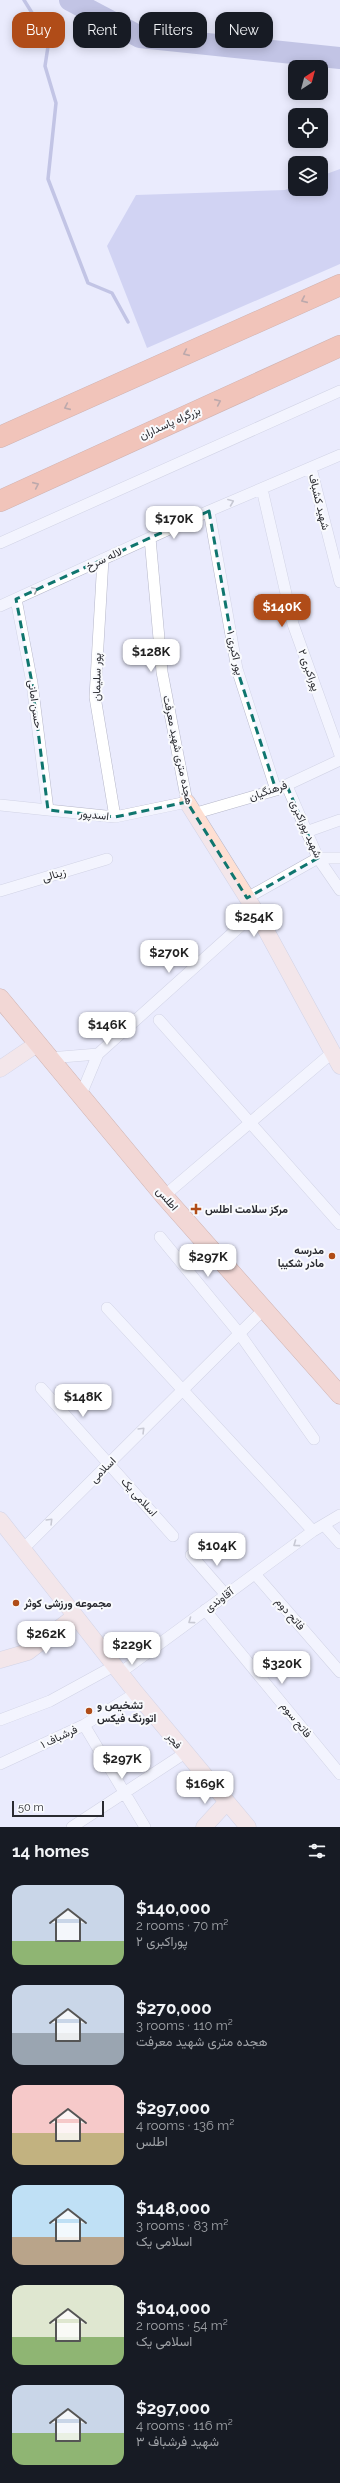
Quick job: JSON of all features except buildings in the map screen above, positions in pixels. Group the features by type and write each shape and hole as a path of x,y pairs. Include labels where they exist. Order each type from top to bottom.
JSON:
{"highway":[{"path":"0,437 340,284"},
{"name":"بزرگراه پاسداران","path":"0,501 340,346"}],"main road":[{"name":"هجده متری شهید معرفت","path":"190,808 256,912 340,1066"},
{"name":"اطلس","path":"0,998 80,1097 164,1196 263,1310 340,1395"},
{"path":"0,1069 37,1044"},
{"name":"فجر","path":"0,1520 136,1694 248,1827"},
{"path":"0,1660 28,1652 75,1616"},
{"path":"204,1827 226,1802"}],"street":[{"path":"0,543 340,391"},
{"name":"لاله سرخ","path":"0,606 209,511 340,455"},
{"name":"شهید کشباف","path":"311,468 340,582"},
{"name":"پوراکبری ۲","path":"262,489 293,624 340,755"},
{"name":"پور اکبری ۱","path":"209,511 237,669 276,790"},
{"name":"هجده متری شهید معرفت","path":"150,538 162,672 190,808"},
{"name":"پور سلیمان","path":"103,559 95,697 115,817"},
{"name":"حسن امانی","path":"16,599 32,683 48,810"},
{"name":"فرهنگیان","path":"190,808 276,790 340,760"},
{"name":"شهید پوراکبری","path":"287,786 318,858 340,890"},
{"name":"اسدپور","path":"0,803 115,817 190,808"},
{"path":"306,832 340,820"},
{"path":"247,898 318,858 340,858"},
{"name":"زینالی","path":"0,891 107,859"},
{"path":"80,1097 98,1054 256,912"},
{"path":"159,1020 340,1224"},
{"path":"164,1196 333,1052"},
{"path":"49,1058 98,1054"},
{"path":"160,1237 239,1333 314,1439"},
{"path":"107,1308 313,1531"},
{"name":"اسلامی","path":"22,1549 263,1310"},
{"name":"اسلامی یک","path":"41,1388 173,1536"},
{"name":"آقاوندی","path":"0,1720 50,1701 117,1669 205,1610 313,1531 340,1515"},
{"path":"324,1525 340,1543"},
{"path":"191,1555 226,1595"},
{"name":"فاتح دوم","path":"255,1574 340,1672"},
{"name":"فاتح سوم","path":"205,1610 340,1774"},
{"name":"فرشباف ۱","path":"0,1764 84,1725 136,1694"},
{"path":"84,1725 123,1793 145,1827"},
{"path":"72,1827 185,1753"}],"highlighted area":[{"path":"209,511 237,669 276,790 287,786 318,858 247,898 187,802 115,817 48,810 32,683 16,599"}],"shaded area":[{"path":"340,169 340,264 147,348 107,246 136,195 288,189 288,196 328,196 328,173"}],"waterway":[{"path":"24,0 49,40 45,66 56,103 48,179 88,283 112,293 128,322"},
{"path":"70,0 140,37 340,58"}],"place":[{"name":"مرکز سلامت اطلس","path":"196,1209"},
{"name":"مدرسه مادر شکیبا","path":"332,1256"},
{"name":"مجموعه ورزشی کوثر","path":"16,1603"},
{"name":"تشخیص و اتورنگ فیکس","path":"89,1711"}]}
